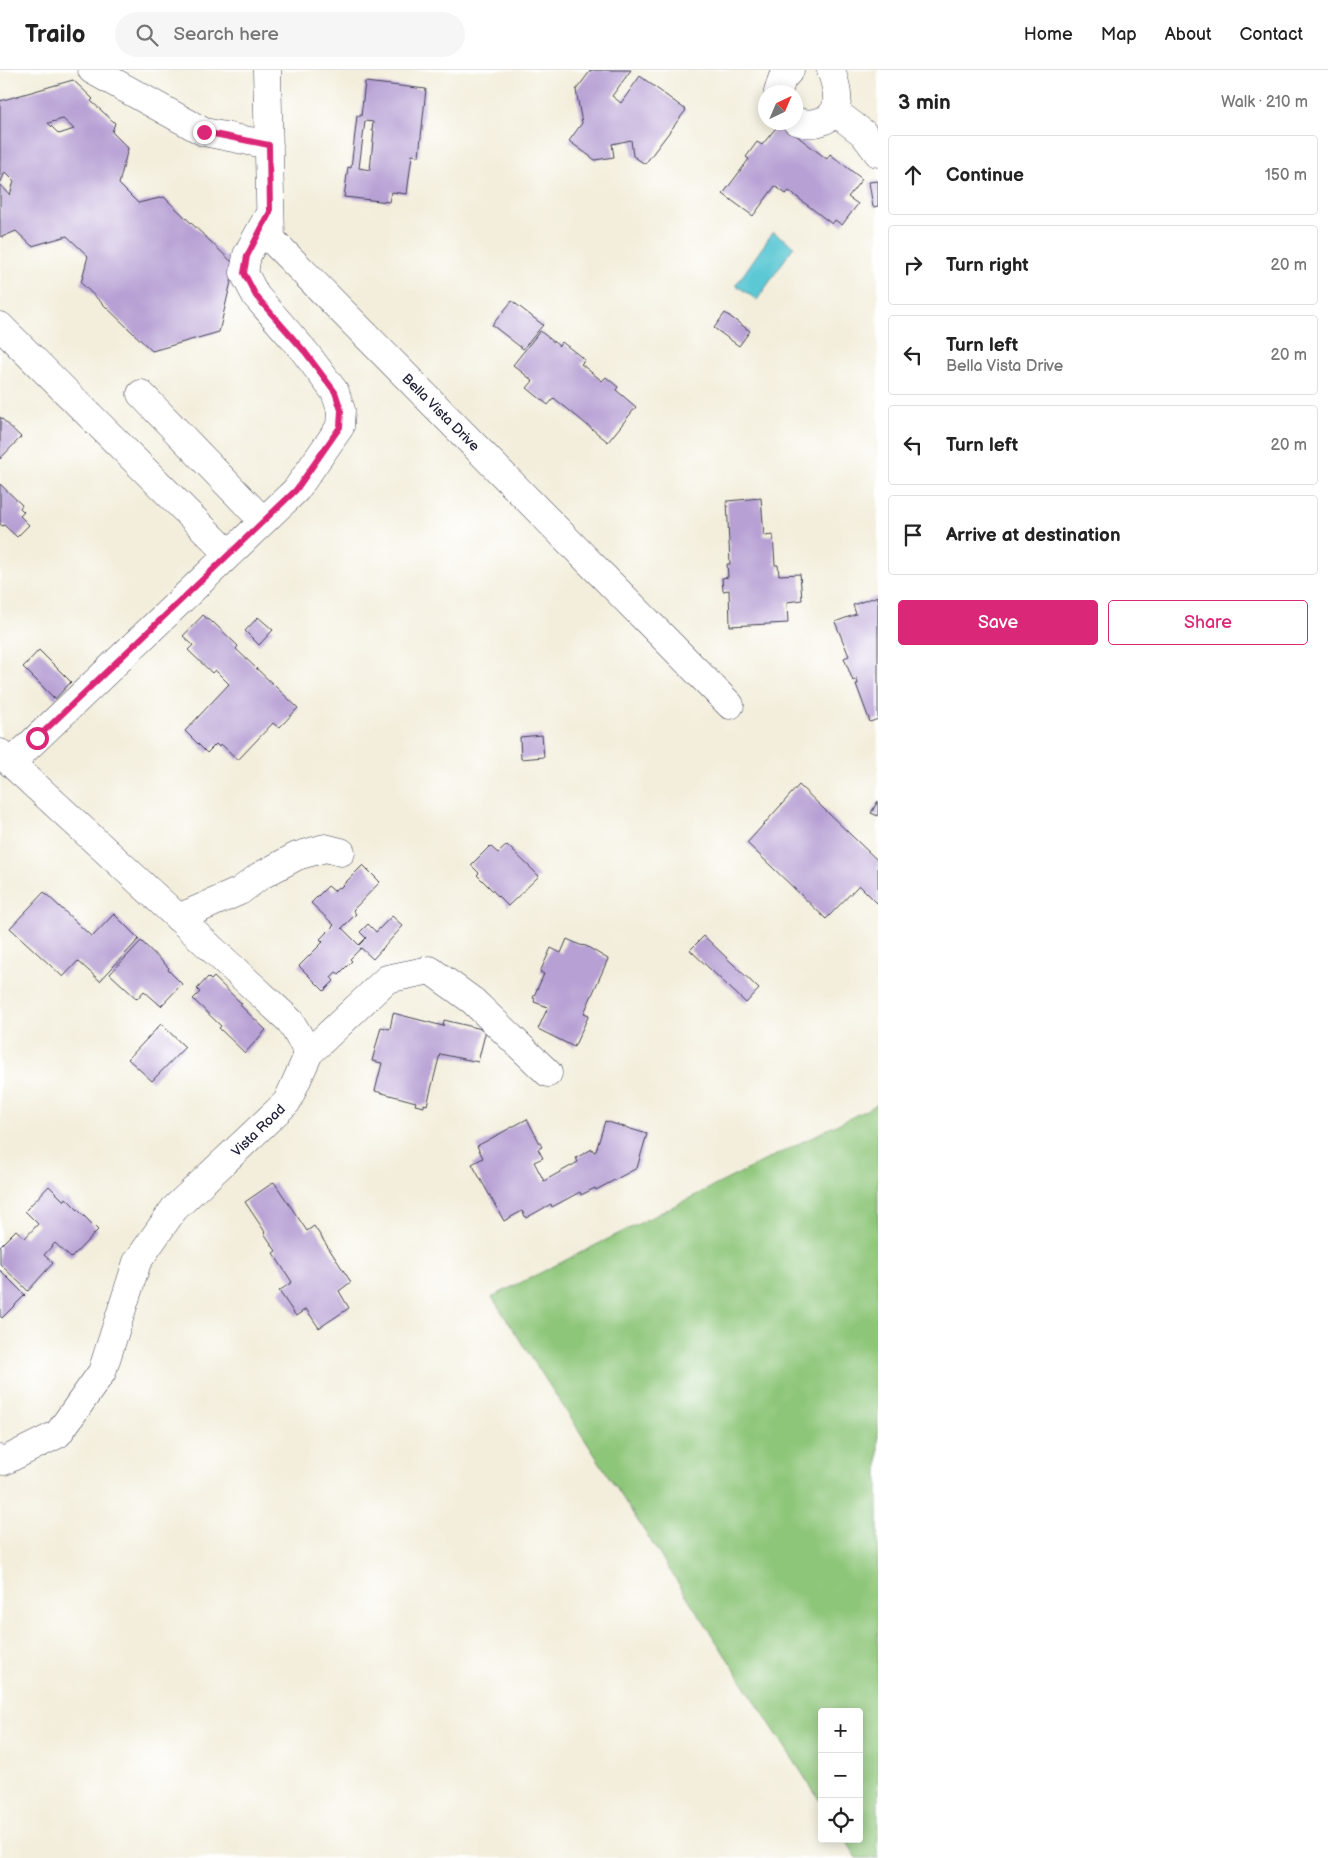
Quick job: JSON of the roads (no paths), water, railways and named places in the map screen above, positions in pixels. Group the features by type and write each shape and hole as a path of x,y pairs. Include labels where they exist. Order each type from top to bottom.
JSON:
{"street":[{"path":"92,70 204,132 269,145"},
{"name":"Bella Vista Drive","path":"267,70 271,239 730,705"},
{"path":"780,85 782,79 790,70"},
{"path":"803,123 818,124 834,111 837,106 837,93 831,70"},
{"path":"834,111 863,133 878,153"},
{"path":"270,212 247,256 244,273 256,296 305,352 335,392 341,410 340,427 296,490 5,758 290,1020 309,1053 387,979 430,970 473,1001 548,1073"},
{"path":"0,326 228,553"},
{"path":"141,394 263,521"},
{"path":"178,918 240,891 260,876 297,856 325,848 341,852"},
{"name":"Vista Road","path":"0,1459 4,1461 58,1434 102,1372 137,1262 174,1209 287,1102 309,1053"}],"water":[{"path":"773,232 794,246 757,300 736,285"}]}
